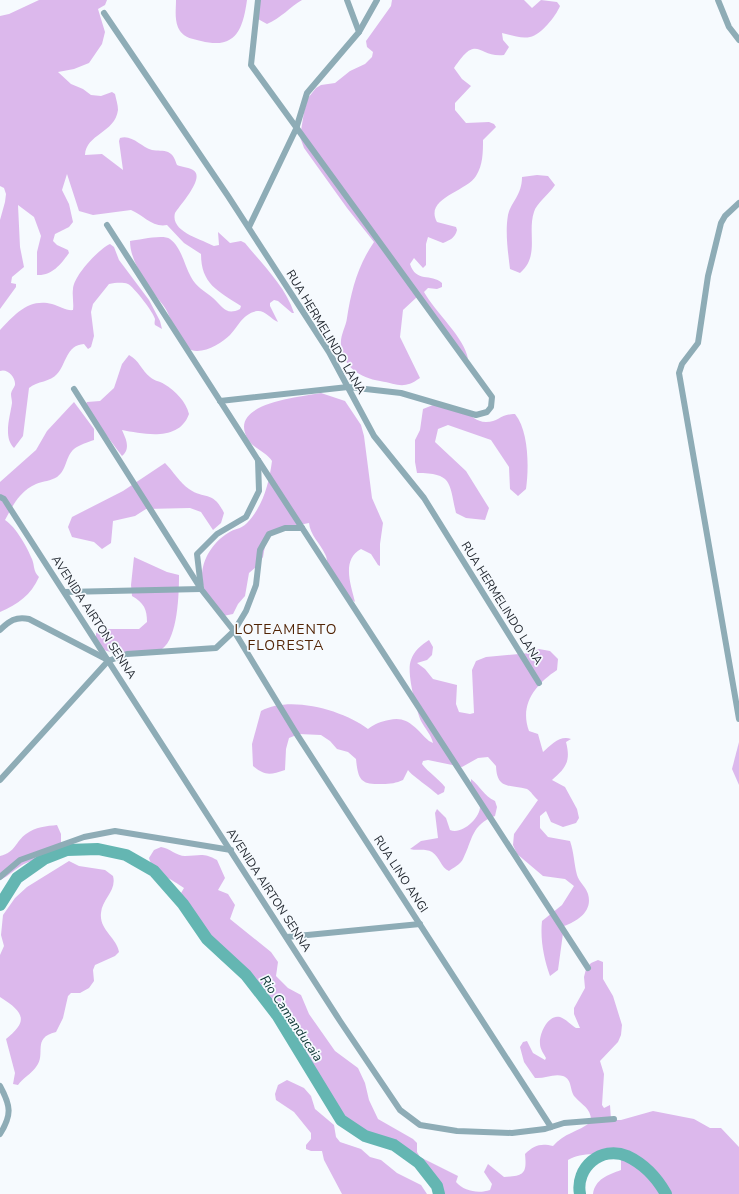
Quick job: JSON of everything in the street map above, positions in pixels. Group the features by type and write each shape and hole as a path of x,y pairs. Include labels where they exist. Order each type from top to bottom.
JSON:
{"street":[{"path":"220,401 348,387 401,393 476,415 487,412 492,403 492,397 251,65 258,0"},
{"path":"347,0 359,32"},
{"path":"248,227 296,129 307,93 359,32 377,0"},
{"path":"718,0 729,27 739,40"},
{"name":"RUA HERMELINDO LANA","path":"104,13 248,227 329,352 374,436 424,498 539,683"},
{"path":"739,203 725,216 721,223 708,276 698,343 682,364 679,373 739,719"},
{"path":"107,225 588,968"},
{"name":"RUA LINO ANGI","path":"74,389 201,589 234,631 296,733 551,1127"},
{"path":"65,592 201,589 198,554 217,534 246,517 259,491 258,460"},
{"name":"AVENIDA AIRTON SENNA","path":"0,497 4,499 65,592 387,1093 400,1110 420,1125 457,1131 512,1133 551,1127 564,1123 614,1119"},
{"path":"0,780 108,661 126,654 216,648 234,631 246,611 256,585 260,550 270,534 286,528 302,528"},
{"path":"0,630 8,622 19,618 29,619 108,661"},
{"path":"0,877 20,860 84,837 116,831 231,850"},
{"path":"287,937 420,924"},
{"path":"0,1086 9,1106 8,1121 0,1134"}],"shaded area":[{"path":"39,0 107,0 105,5 98,9 105,32 102,44 89,63 74,69 58,72 71,84 83,89 91,95 101,96 112,92 115,94 118,110 116,118 107,129 90,142 85,155 102,154 123,170 119,141 120,138 124,137 132,139 152,150 168,152 173,156 177,165 193,170 196,174 196,179 191,191 175,213 177,225 188,234 214,246 219,245 218,232 230,243 241,241 245,243 279,285 294,313 278,301 274,300 270,303 270,306 278,322 265,313 257,311 244,318 230,335 215,346 197,351 186,347 178,338 166,310 141,274 133,258 130,241 157,237 170,239 180,252 191,277 198,286 225,310 231,312 235,311 240,309 241,306 212,286 204,273 201,254 184,243 167,225 157,225 131,210 93,215 79,211 67,174 62,190 69,204 73,222 69,227 55,234 53,241 57,245 68,250 69,253 52,271 47,274 37,275 37,252 41,236 34,217 18,205 20,247 24,267 12,277 11,283 16,284 16,287 0,309 0,220 6,194 4,188 0,186 0,16 9,14"},
{"path":"176,0 247,0 243,20 236,35 230,40 213,43 192,39 180,31 176,20"},
{"path":"258,0 302,0 277,19 267,24 258,19"},
{"path":"392,0 524,0 532,8 541,0 557,2 560,6 548,24 534,36 523,38 502,33 503,40 509,47 504,55 495,55 478,49 473,49 468,51 462,57 454,68 462,79 471,86 455,103 455,110 466,123 489,122 494,124 496,127 483,140 483,154 476,176 464,187 441,201 436,207 435,214 437,222 456,227 457,230 454,237 443,243 428,237 426,244 426,265 423,268 414,258 410,264 416,274 433,278 442,283 442,287 437,289 428,288 424,292 456,334 466,351 468,359 417,297 403,310 400,337 420,378 405,385 396,385 359,374 349,365 342,352 342,334 353,288 359,269 374,242 347,208 304,148 300,137 308,98 316,88 321,85 335,83 350,71 365,64 372,57 373,52 367,47 366,41 391,6"},
{"path":"537,175 548,176 555,185 535,209 532,220 532,244 530,259 520,273 510,269 507,235 508,215 520,189 522,177"},
{"path":"110,244 114,247 119,260 149,300 160,321 162,329 155,325 155,319 151,311 131,286 123,283 109,284 93,304 91,312 94,336 91,347 88,349 84,344 73,348 54,377 29,388 23,436 14,448 8,433 12,403 11,393 15,382 13,376 8,372 3,370 0,371 0,330 17,313 29,305 36,303 52,304 73,310 74,283 88,263 100,251"},
{"path":"129,355 147,375 176,393 186,405 189,414 184,423 177,429 169,432 150,434 122,430 127,447 122,456 89,412 86,404 87,402 100,401 114,388 122,364"},
{"path":"321,393 345,401 361,425 364,436 372,498 383,523 380,544 380,566 371,554 361,549 355,554 349,566 349,573 355,602 341,591 335,582 328,566 326,555 313,535 309,523 289,527 267,535 263,557 257,566 249,573 245,596 238,604 233,614 223,616 205,592 202,580 204,564 216,543 228,533 247,523 253,516 261,502 267,486 272,461 249,441 244,428 247,418 255,410 268,404"},
{"path":"74,402 94,429 94,440 81,445 71,452 63,471 57,477 36,484 26,490 8,514 5,520 13,527 24,543 32,559 34,569 39,577 28,594 13,606 0,612 0,482 36,450 47,431"},
{"path":"433,405 467,413 483,422 494,421 510,414 515,414 520,421 527,450 528,471 526,489 518,496 510,489 509,467 491,440 448,425 438,429 435,442 466,471 489,508 485,520 466,518 456,513 450,487 447,482 437,475 417,473 415,462 415,440 420,430 423,409"},
{"path":"165,463 189,489 212,498 220,506 224,513 221,523 213,530 201,512 190,508 146,509 135,516 113,521 111,543 102,549 94,542 72,537 68,527 72,517 123,491"},
{"path":"134,557 167,572 179,575 178,603 174,625 167,643 162,649 153,652 110,652 96,645 96,633 106,629 139,629 147,622 144,607 132,596 131,585"},
{"path":"429,640 433,647 432,655 427,660 417,663 425,669 433,679 457,685 456,704 459,712 470,714 474,713 472,670 476,661 486,657 530,653 539,649 550,651 558,659 557,670 536,688 531,696 526,712 526,721 529,731 538,734 543,752 552,744 563,738 571,739 566,742 568,754 566,764 561,772 552,780 565,787 577,809 579,818 576,823 563,827 551,822 546,811 540,816 540,828 548,837 570,841 577,875 587,891 589,900 583,914 579,918 564,926 558,970 550,976 543,949 542,921 562,905 574,886 565,879 543,876 517,854 513,845 514,834 538,800 527,789 505,785 502,783 497,774 496,766 488,757 478,758 462,767 428,760 423,761 422,764 445,787 444,792 438,795 408,770 403,780 396,783 375,784 365,782 362,780 358,772 356,759 348,752 337,749 330,741 321,735 299,734 289,738 286,749 285,770 268,774 261,772 253,766 252,744 261,711 273,706 286,704 316,707 331,711 345,716 368,729 375,724 384,721 401,719 411,724 433,743 421,721 414,700 410,673 411,660 414,654"},
{"path":"739,742 739,785 732,769"},
{"path":"471,779 495,801 497,807 495,816 477,828 462,861 449,871 446,870 432,852 427,850 410,849 421,841 438,838 435,813 437,809 446,818 450,830 455,831 465,828 474,820 480,807 471,786"},
{"path":"57,825 61,834 61,845 57,849 49,854 24,864 0,880 0,856 9,852 22,837 33,830 41,827"},
{"path":"161,847 182,856 204,855 217,860 225,878 218,890 228,894 235,905 230,919 271,952 278,962 276,976 288,988 301,995 309,1014 335,1051 358,1068 365,1083 369,1100 378,1119 413,1139 417,1143 417,1152 420,1157 458,1176 456,1182 463,1188 476,1192 490,1190 492,1184 484,1172 488,1164 504,1177 520,1175 525,1170 525,1154 531,1149 541,1145 553,1146 566,1135 591,1122 588,1110 573,1094 568,1080 560,1075 535,1078 524,1062 520,1047 523,1042 527,1041 533,1053 545,1060 546,1058 541,1048 540,1040 543,1030 548,1022 556,1017 560,1017 576,1028 580,1028 574,1014 574,1008 585,988 584,977 586,969 591,963 598,960 603,962 603,979 613,996 622,1025 621,1035 618,1042 600,1061 604,1074 602,1105 604,1108 610,1105 611,1120 621,1120 653,1111 694,1119 710,1128 721,1128 739,1147 739,1194 593,1194 599,1181 621,1170 621,1159 587,1154 568,1160 568,1194 444,1194 398,1147 389,1142 362,1133 347,1119 328,1094 312,1069 281,1030 263,998 246,977 221,960 213,951 187,912 181,893 184,888 158,871 151,863 149,858 154,850"},
{"path":"69,861 79,866 105,870 113,876 113,886 102,908 101,919 105,929 118,947 119,952 115,956 95,965 93,970 94,981 89,988 80,993 71,993 68,996 63,1018 56,1032 48,1035 42,1042 39,1062 36,1067 18,1085 13,1084 15,1073 6,1039 18,1027 21,1022 21,1017 19,1012 14,1007 0,997 0,955 4,946 1,935 3,915 15,898 27,887"},
{"path":"287,1080 304,1088 311,1096 315,1109 334,1125 336,1137 340,1142 361,1149 370,1157 381,1160 397,1173 421,1185 427,1194 342,1194 324,1160 322,1151 311,1151 306,1149 306,1145 311,1139 311,1133 294,1112 276,1100 275,1094 278,1085"}],"waterway":[{"name":"Rio Camanducaia","path":"0,905 17,878 44,859 67,850 98,849 126,855 154,871 183,904 207,939 246,975 277,1015 341,1120 365,1136 394,1145 419,1163 437,1186 439,1194"},
{"name":"Rio Camanducaia","path":"580,1194 582,1176 592,1161 599,1156 617,1153 633,1159 644,1167 654,1177 666,1194"}],"district":[{"name":"LOTEAMENTO FLORESTA","path":"286,638"}]}
